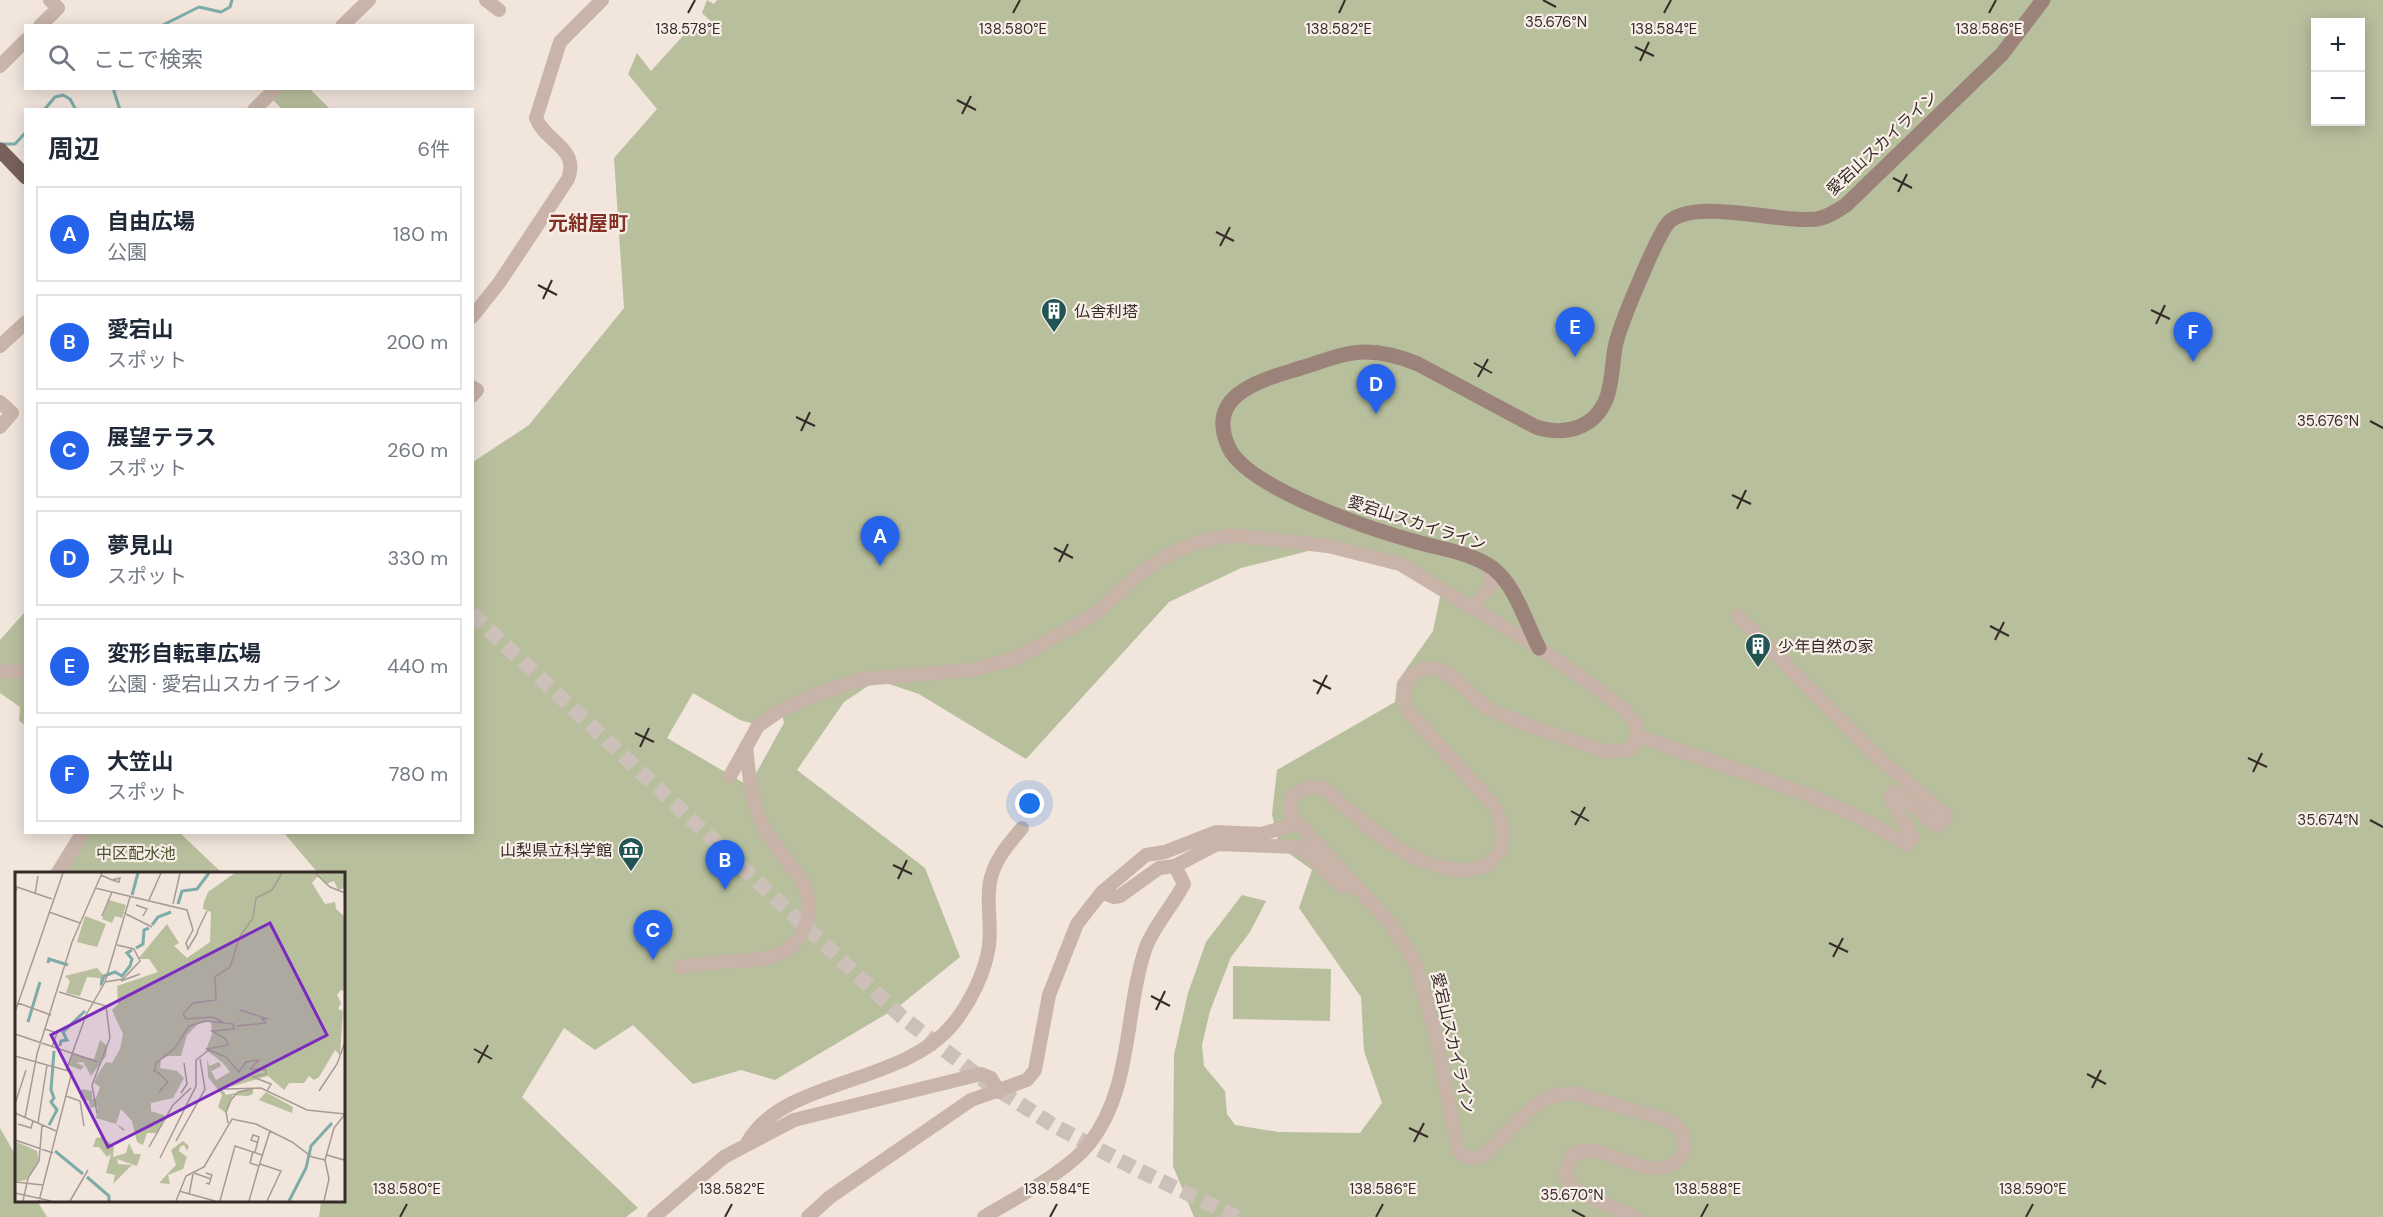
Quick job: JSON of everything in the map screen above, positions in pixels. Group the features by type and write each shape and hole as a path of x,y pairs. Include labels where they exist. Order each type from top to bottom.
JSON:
{"main road":[{"name":"愛宕山スカイライン","path":"1539,648 1507,583 1489,566 1480,561 1348,520 1259,477 1238,462 1224,435 1226,410 1234,398 1244,387 1260,381 1348,353 1366,352 1398,356 1418,364 1536,427 1555,433 1571,430 1584,424 1598,412 1606,397 1617,341 1656,244 1670,222 1686,214 1705,211 1799,219 1817,219 1832,214 1846,205 2002,54 2043,0"},
{"path":"0,150 24,175"}],"street":[{"path":"42,24 58,8 50,0"},
{"path":"344,24 369,0"},
{"path":"486,0 499,10"},
{"path":"474,314 499,283 568,179 571,171 567,153 539,125 536,118 560,42 602,0"},
{"path":"0,66 24,42"},
{"path":"256,108 274,90"},
{"path":"0,346 24,323"},
{"path":"0,402 12,413 0,427"},
{"path":"730,776 758,726 781,710 816,694 863,679 972,670 1016,658 1094,615 1140,573 1166,556 1197,542 1231,535 1328,546 1400,564 1539,648"},
{"path":"1474,607 1491,584 1489,566"},
{"path":"1638,736 1825,802 1888,832 1907,845 1913,837 1890,798 1895,792 1938,826 1947,816 1873,753 1738,616"},
{"name":"愛宕山スカイライン","path":"1539,648 1624,709 1636,724 1638,736 1629,750 1608,752 1488,709 1455,680 1438,670 1424,668 1415,672 1404,687 1404,700 1408,711 1496,808 1503,830 1501,850 1486,866 1458,870 1416,858 1382,838 1324,789 1313,786 1297,792 1290,799 1290,814 1391,924 1415,962 1435,1032 1461,1154 1467,1158 1482,1157 1535,1105 1563,1094 1588,1096 1671,1122 1682,1132 1685,1149 1675,1163 1663,1168 1632,1163 1590,1150 1573,1154 1568,1162 1565,1173 1579,1193 1635,1217"},
{"path":"0,672 22,671"},
{"path":"680,967 722,962 746,962 772,957 791,948 800,938 807,922 810,905 807,887 762,824 749,786 746,747"},
{"path":"808,1217 830,1197 971,1101 1027,1080 1035,1070 1049,994 1077,924 1102,892 1146,855 1165,852 1216,832 1262,834 1298,823"},
{"path":"747,1143 755,1129 788,1106 904,1061 921,1052 952,1024 980,978 989,946 990,882 998,858 1022,828"},
{"path":"58,872 82,834"},
{"path":"1102,892 1114,897 1120,896 1159,868 1175,866 1217,844 1301,847 1342,887 1354,885"},
{"path":"984,1217 1054,1174 1089,1145 1105,1118 1118,1086 1136,986 1147,945 1184,884 1175,866"},
{"path":"654,1217 714,1164 747,1143 811,1114 981,1074 991,1078 999,1092"}],"green space":[{"path":"707,0 714,4 717,0 2383,0 2383,1217 1194,1217 1173,1166 1174,1055 1188,993 1206,942 1242,895 1266,901 1250,932 1231,957 1210,1011 1202,1045 1204,1066 1225,1091 1227,1114 1235,1125 1279,1132 1360,1133 1382,1103 1364,1051 1361,997 1299,908 1312,870 1279,846 1272,814 1277,770 1395,702 1397,682 1433,631 1442,587 1400,564 1328,546 1241,568 1169,602 1026,759 919,694 877,680 844,702 797,770 925,868 960,957 898,1007 775,1080 741,1070 693,1084 633,1025 595,1050 564,1028 522,1097 638,1208 626,1217 319,1217 321,1202 345,1202 345,872 317,872 285,834 474,834 474,461 529,425 624,308 614,158 657,109 628,74 637,53 651,71 692,26 704,36 714,24 702,13","holes":["693,693 740,720 754,724 781,710 784,723 749,786 667,738"]},
{"path":"275,90 311,90 329,108 281,108 269,96"},
{"path":"24,613 24,724 19,721 20,707 0,693 0,640"},
{"name":"中区配水池","path":"82,834 181,834 221,872 58,872"},
{"path":"1233,966 1331,969 1330,1021 1233,1019"},
{"path":"0,1128 15,1154 15,1202 38,1202 47,1217 0,1217"}],"waterway":[{"path":"165,24 199,7 221,12 230,7 232,0"},
{"path":"114,90 119,108"},
{"path":"46,108 55,97 63,95 70,99 75,108"},
{"path":"0,144 15,144 24,134"}],"tunnel":[{"path":"474,616 902,1017 986,1082 1053,1125 1136,1169 1237,1217"}],"place":[{"name":"仏舎利塔","path":"1054,334"},
{"name":"変形自転車広場","path":"1575,357"},
{"name":"大笠山","path":"2193,362"},
{"name":"夢見山","path":"1376,414"},
{"name":"自由広場","path":"880,566"},
{"name":"少年自然の家","path":"1758,669"},
{"name":"山梨県立科学館","path":"631,873"},
{"name":"愛宕山","path":"725,890"},
{"name":"展望テラス","path":"653,960"}],"district":[{"name":"元紺屋町","path":"588,223"}]}
